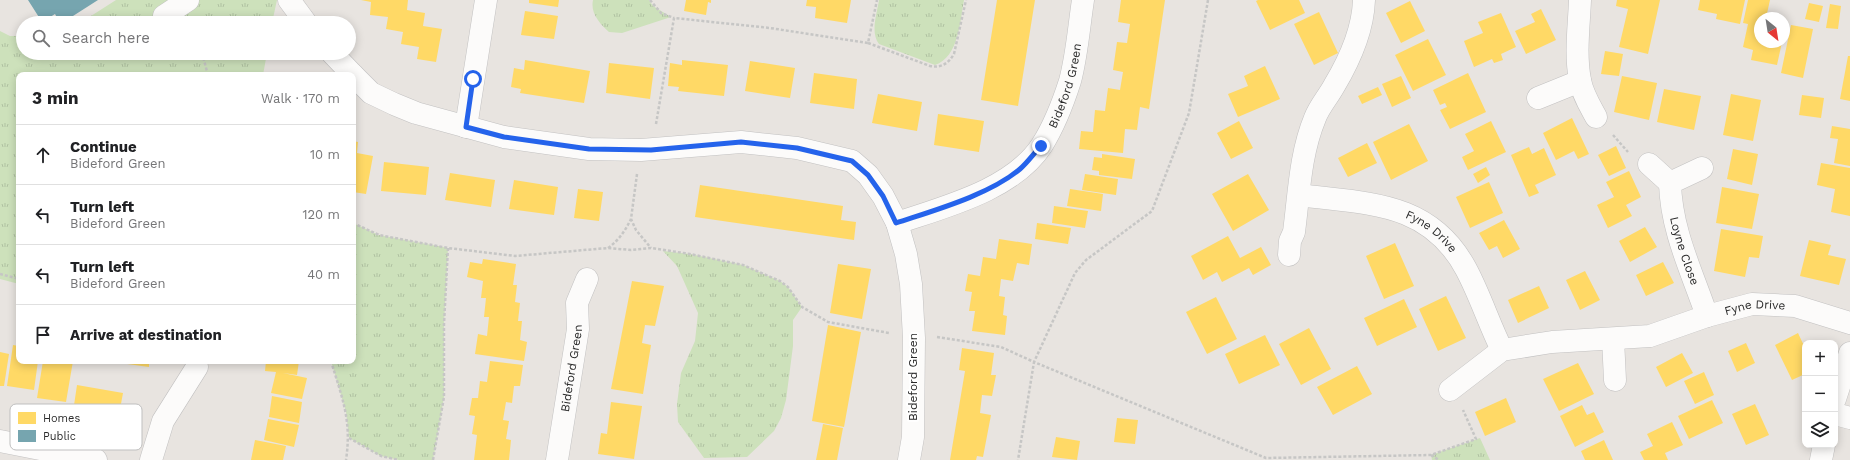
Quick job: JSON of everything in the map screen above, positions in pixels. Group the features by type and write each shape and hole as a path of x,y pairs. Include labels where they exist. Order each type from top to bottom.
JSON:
{"street":[{"path":"164,16 188,0"},
{"path":"289,0 301,16"},
{"path":"466,127 486,0"},
{"name":"Bideford Green","path":"896,223 940,209 984,192 1020,169 1041,146 1055,119 1070,80 1083,0"},
{"path":"1289,255 1290,241 1294,232 1308,138 1315,116 1346,64 1357,35 1364,0"},
{"path":"1580,0 1578,59 1580,81 1585,98 1596,117"},
{"name":"Bideford Green","path":"339,60 350,72"},
{"name":"Bideford Green","path":"356,78 371,94 388,102 416,113 504,137 589,149 646,150 741,142 797,148 852,161 868,175 883,196 896,223 906,254 911,284 914,336 913,437 909,460"},
{"path":"1538,98 1580,81"},
{"path":"1650,164 1670,183 1702,168"},
{"name":"Loyne Close","path":"1670,183 1675,225 1707,316"},
{"name":"Fyne Drive","path":"1299,195 1384,206 1421,220 1436,231 1452,247 1466,269 1502,350"},
{"name":"Bideford Green","path":"557,460 578,329 577,303 587,279"},
{"name":"Fyne Drive","path":"1450,390 1470,373 1502,350 1552,342 1650,336 1707,316 1752,304 1795,306 1850,323"},
{"path":"1613,339 1615,380"},
{"path":"1838,390 1850,353"},
{"path":"151,460 163,421 197,367"},
{"path":"1838,415 1850,418"},
{"path":"0,441 10,443"},
{"path":"1821,460 1823,448"},
{"path":"45,450 96,460"}],"path":[{"path":"650,0 661,13 674,18 770,28 868,43 936,67 943,66 950,61 954,54 966,0"},
{"path":"868,43 877,0"},
{"path":"1018,460 1034,362 1074,273 1086,260 1152,212 1189,113 1208,0"},
{"path":"608,248 616,242 624,232 631,219 674,18"},
{"path":"204,60 207,72"},
{"path":"1596,117 1625,148 1641,170 1650,164"},
{"path":"631,219 636,230 651,248"},
{"path":"356,224 379,234 448,248 515,256 608,248 631,250 651,248 743,265 780,281 788,287 802,307 828,322 914,336 1000,347 1266,458 1431,455 1476,440"},
{"path":"433,460 444,397 444,324 448,248"},
{"path":"0,274 16,278"},
{"path":"332,364 346,412 349,438 346,460"},
{"path":"349,438 381,456 399,460"},
{"path":"1431,455 1439,460"}],"green space":[{"path":"116,0 277,0 274,16 91,16"},
{"path":"593,0 649,0 653,6 671,17 622,33 609,32 599,22 594,14 592,5"},
{"path":"879,0 964,0 954,46 943,61 935,65 879,44 876,39 875,28"},
{"path":"0,31 10,36 16,36 16,60 266,60 264,72 16,72 16,283 0,279"},
{"path":"356,224 379,235 448,248 444,324 444,397 433,460 399,460 381,456 349,438 346,412 332,364 356,364"},
{"path":"663,251 690,254 743,265 780,281 788,287 802,307 793,320 793,346 786,400 781,418 774,431 747,457 704,458 678,422 677,404 681,373 695,341 698,313 677,266"},
{"path":"1480,438 1490,460 1432,460 1431,455"}],"building: Homes":[{"path":"361,0 408,0 407,10 425,13 423,26 442,29 436,62 417,59 419,47 401,44 403,32 386,29 388,17 370,15 371,2"},
{"path":"529,0 559,0 558,7 529,3"},
{"path":"686,0 711,0 711,3 708,2 706,15 684,11"},
{"path":"807,0 851,0 847,23 815,18 816,7 806,6"},
{"path":"997,0 1035,0 1018,106 981,100"},
{"path":"1121,0 1165,0 1149,109 1140,107 1137,130 1125,129 1123,153 1079,149 1081,131 1093,132 1095,110 1105,111 1108,88 1120,90 1123,72 1113,70 1117,42 1127,43 1130,24 1118,22"},
{"path":"1299,0 1305,13 1270,30 1256,1"},
{"path":"1617,0 1660,0 1648,54 1619,47 1628,9 1616,6"},
{"path":"1700,0 1745,0 1740,24 1716,19 1717,14 1698,10"},
{"path":"1748,0 1770,0 1767,12 1754,12 1754,48 1781,48 1777,65 1751,60 1753,50 1743,47 1748,24 1743,23"},
{"path":"1410,1 1425,31 1401,43 1386,13"},
{"path":"1809,3 1823,6 1819,22 1805,19"},
{"path":"1830,4 1841,6 1838,29 1826,28"},
{"path":"1541,9 1556,40 1526,54 1515,31 1535,22 1531,14"},
{"path":"525,11 558,16 554,39 521,35"},
{"path":"1319,12 1338,53 1314,65 1294,24"},
{"path":"1501,13 1516,47 1501,54 1503,60 1494,63 1492,59 1474,67 1464,41 1483,33 1478,22"},
{"path":"1791,25 1813,29 1803,78 1781,73 1786,48 1790,48"},
{"path":"1428,39 1446,75 1413,91 1395,55"},
{"path":"1605,51 1623,54 1619,76 1601,74"},
{"path":"1848,56 1850,56 1850,101 1840,99"},
{"path":"525,60 590,71 584,103 520,93 521,89 511,87 514,68 524,70"},
{"path":"682,60 728,65 724,96 678,91 679,87 668,86 670,63 682,65"},
{"path":"750,61 795,68 790,98 745,91"},
{"path":"609,63 654,68 650,99 606,93"},
{"path":"1265,66 1280,99 1238,117 1228,94 1248,86 1244,76"},
{"path":"814,73 857,79 854,109 810,103"},
{"path":"1468,73 1486,112 1450,129 1440,110 1447,107 1445,103 1440,105 1433,90"},
{"path":"1401,76 1411,98 1392,107 1382,84"},
{"path":"1622,76 1657,83 1649,120 1614,112"},
{"path":"1378,87 1382,95 1362,104 1358,96"},
{"path":"1664,89 1701,96 1694,130 1657,122"},
{"path":"878,94 922,102 917,131 872,123"},
{"path":"1731,94 1761,100 1753,141 1723,135"},
{"path":"1802,95 1824,98 1821,118 1799,115"},
{"path":"938,114 984,121 979,152 934,145"},
{"path":"1572,118 1589,154 1578,159 1574,151 1556,160 1543,133"},
{"path":"1239,121 1253,148 1231,159 1217,133"},
{"path":"1491,121 1506,152 1468,170 1462,157 1474,151 1465,134"},
{"path":"1409,124 1428,161 1391,180 1373,142"},
{"path":"1832,126 1850,129 1850,166 1834,163 1838,139 1830,138"},
{"path":"356,142 358,142 357,153 373,156 366,194 356,192"},
{"path":"1367,143 1377,163 1348,177 1338,158"},
{"path":"1616,146 1626,168 1609,176 1598,155"},
{"path":"1529,147 1532,154 1544,148 1556,175 1535,185 1539,193 1529,197 1511,155"},
{"path":"1733,149 1758,154 1752,185 1727,179"},
{"path":"1102,154 1135,159 1132,179 1099,175 1099,171 1092,170 1094,157 1102,158"},
{"path":"384,162 429,167 426,195 381,191"},
{"path":"1821,163 1850,168 1850,216 1831,212 1835,189 1817,185"},
{"path":"1486,167 1490,175 1478,183 1473,174"},
{"path":"1629,171 1641,197 1626,205 1632,216 1608,228 1597,205 1614,197 1606,182"},
{"path":"450,173 495,180 491,207 445,200"},
{"path":"1085,174 1118,179 1116,195 1082,190"},
{"path":"1248,174 1269,210 1233,231 1212,194"},
{"path":"514,180 558,187 554,215 509,209"},
{"path":"1489,182 1503,213 1470,228 1456,197"},
{"path":"700,185 843,206 841,220 856,222 854,240 695,217"},
{"path":"1722,187 1759,194 1752,229 1716,223"},
{"path":"578,189 603,192 599,221 574,218"},
{"path":"1070,189 1103,194 1101,211 1067,206"},
{"path":"1054,206 1088,211 1085,228 1052,223"},
{"path":"1504,220 1520,249 1503,258 1497,246 1489,250 1479,233"},
{"path":"1037,223 1071,228 1068,244 1035,239"},
{"path":"1645,227 1657,247 1630,262 1619,241"},
{"path":"1721,229 1763,236 1759,258 1749,257 1745,277 1714,271"},
{"path":"1228,236 1240,258 1261,247 1271,265 1253,275 1249,268 1222,282 1217,272 1203,280 1191,256"},
{"path":"999,239 1032,244 1029,265 1017,263 1013,281 1001,279 999,296 1005,297 1003,315 1007,316 1005,335 972,331 975,311 969,311 972,292 965,291 968,274 980,276 983,257 996,259"},
{"path":"1809,240 1831,245 1828,255 1846,259 1839,285 1800,276"},
{"path":"1395,243 1414,286 1384,299 1366,256"},
{"path":"483,259 516,264 513,285 517,285 515,302 520,303 518,321 522,321 520,340 527,342 524,361 475,354 478,334 487,336 489,317 484,317 486,298 481,298 483,281 467,277 470,262 482,264"},
{"path":"1663,262 1674,283 1646,296 1636,275"},
{"path":"838,264 871,269 862,319 830,313"},
{"path":"1585,271 1600,300 1580,310 1566,280"},
{"path":"632,281 664,286 655,326 645,325 642,343 651,345 643,394 611,389"},
{"path":"1539,286 1549,308 1518,323 1508,300"},
{"path":"1446,296 1466,338 1438,351 1419,309"},
{"path":"1216,297 1237,339 1207,354 1186,312"},
{"path":"1404,299 1417,327 1377,346 1364,318"},
{"path":"828,325 861,332 844,427 812,421"},
{"path":"1309,328 1331,369 1301,385 1279,344"},
{"path":"1798,333 1802,342 1802,375 1792,380 1775,345"},
{"path":"1265,335 1280,365 1239,384 1225,354"},
{"path":"1746,343 1755,363 1737,372 1728,351"},
{"path":"13,345 16,346 16,364 38,364 34,390 7,386"},
{"path":"962,348 994,353 991,375 996,375 992,396 982,395 980,413 991,415 983,457 977,456 976,460 950,460 965,371 959,370"},
{"path":"0,352 9,354 4,386 0,386"},
{"path":"1682,353 1693,373 1666,387 1656,367"},
{"path":"490,361 523,365 520,386 514,386 512,403 506,402 503,420 509,421 506,439 511,440 509,460 474,460 477,435 472,434 475,416 469,415 472,398 478,398 480,381 487,382"},
{"path":"1578,363 1594,394 1559,411 1543,379"},
{"path":"43,364 72,364 66,402 37,398"},
{"path":"127,364 149,364 149,367"},
{"path":"266,364 299,364 297,375 283,373 307,378 302,399 271,393 276,372 265,371"},
{"path":"1357,366 1372,394 1333,415 1317,387"},
{"path":"1704,372 1714,395 1695,404 1684,381"},
{"path":"77,385 123,393 121,404 74,404"},
{"path":"272,396 302,402 299,423 269,417"},
{"path":"1506,398 1516,422 1485,436 1475,412"},
{"path":"1712,400 1723,423 1689,439 1678,416"},
{"path":"611,402 642,406 634,459 598,454 601,433 607,434"},
{"path":"1755,404 1769,435 1746,445 1732,414"},
{"path":"1582,405 1587,415 1594,412 1604,432 1575,447 1560,416"},
{"path":"1117,418 1138,420 1135,444 1114,442"},
{"path":"268,419 299,425 294,447 264,440"},
{"path":"1672,422 1683,445 1665,453 1668,460 1644,460 1640,452 1653,446 1647,434"},
{"path":"823,424 843,428 837,460 816,460"},
{"path":"1056,437 1080,441 1077,460 1052,457"},
{"path":"255,440 286,446 283,460 251,460"},
{"path":"1604,440 1613,460 1585,460 1581,451"}],"building: Public":[{"path":"28,0 98,0 73,16 56,16 55,14 52,16 38,16"}],"route":[{"path":"473,79 466,127 504,137 589,149 651,150 741,142 797,148 852,161 868,175 883,196 896,223 940,209 984,192 1020,169 1041,146"}]}
